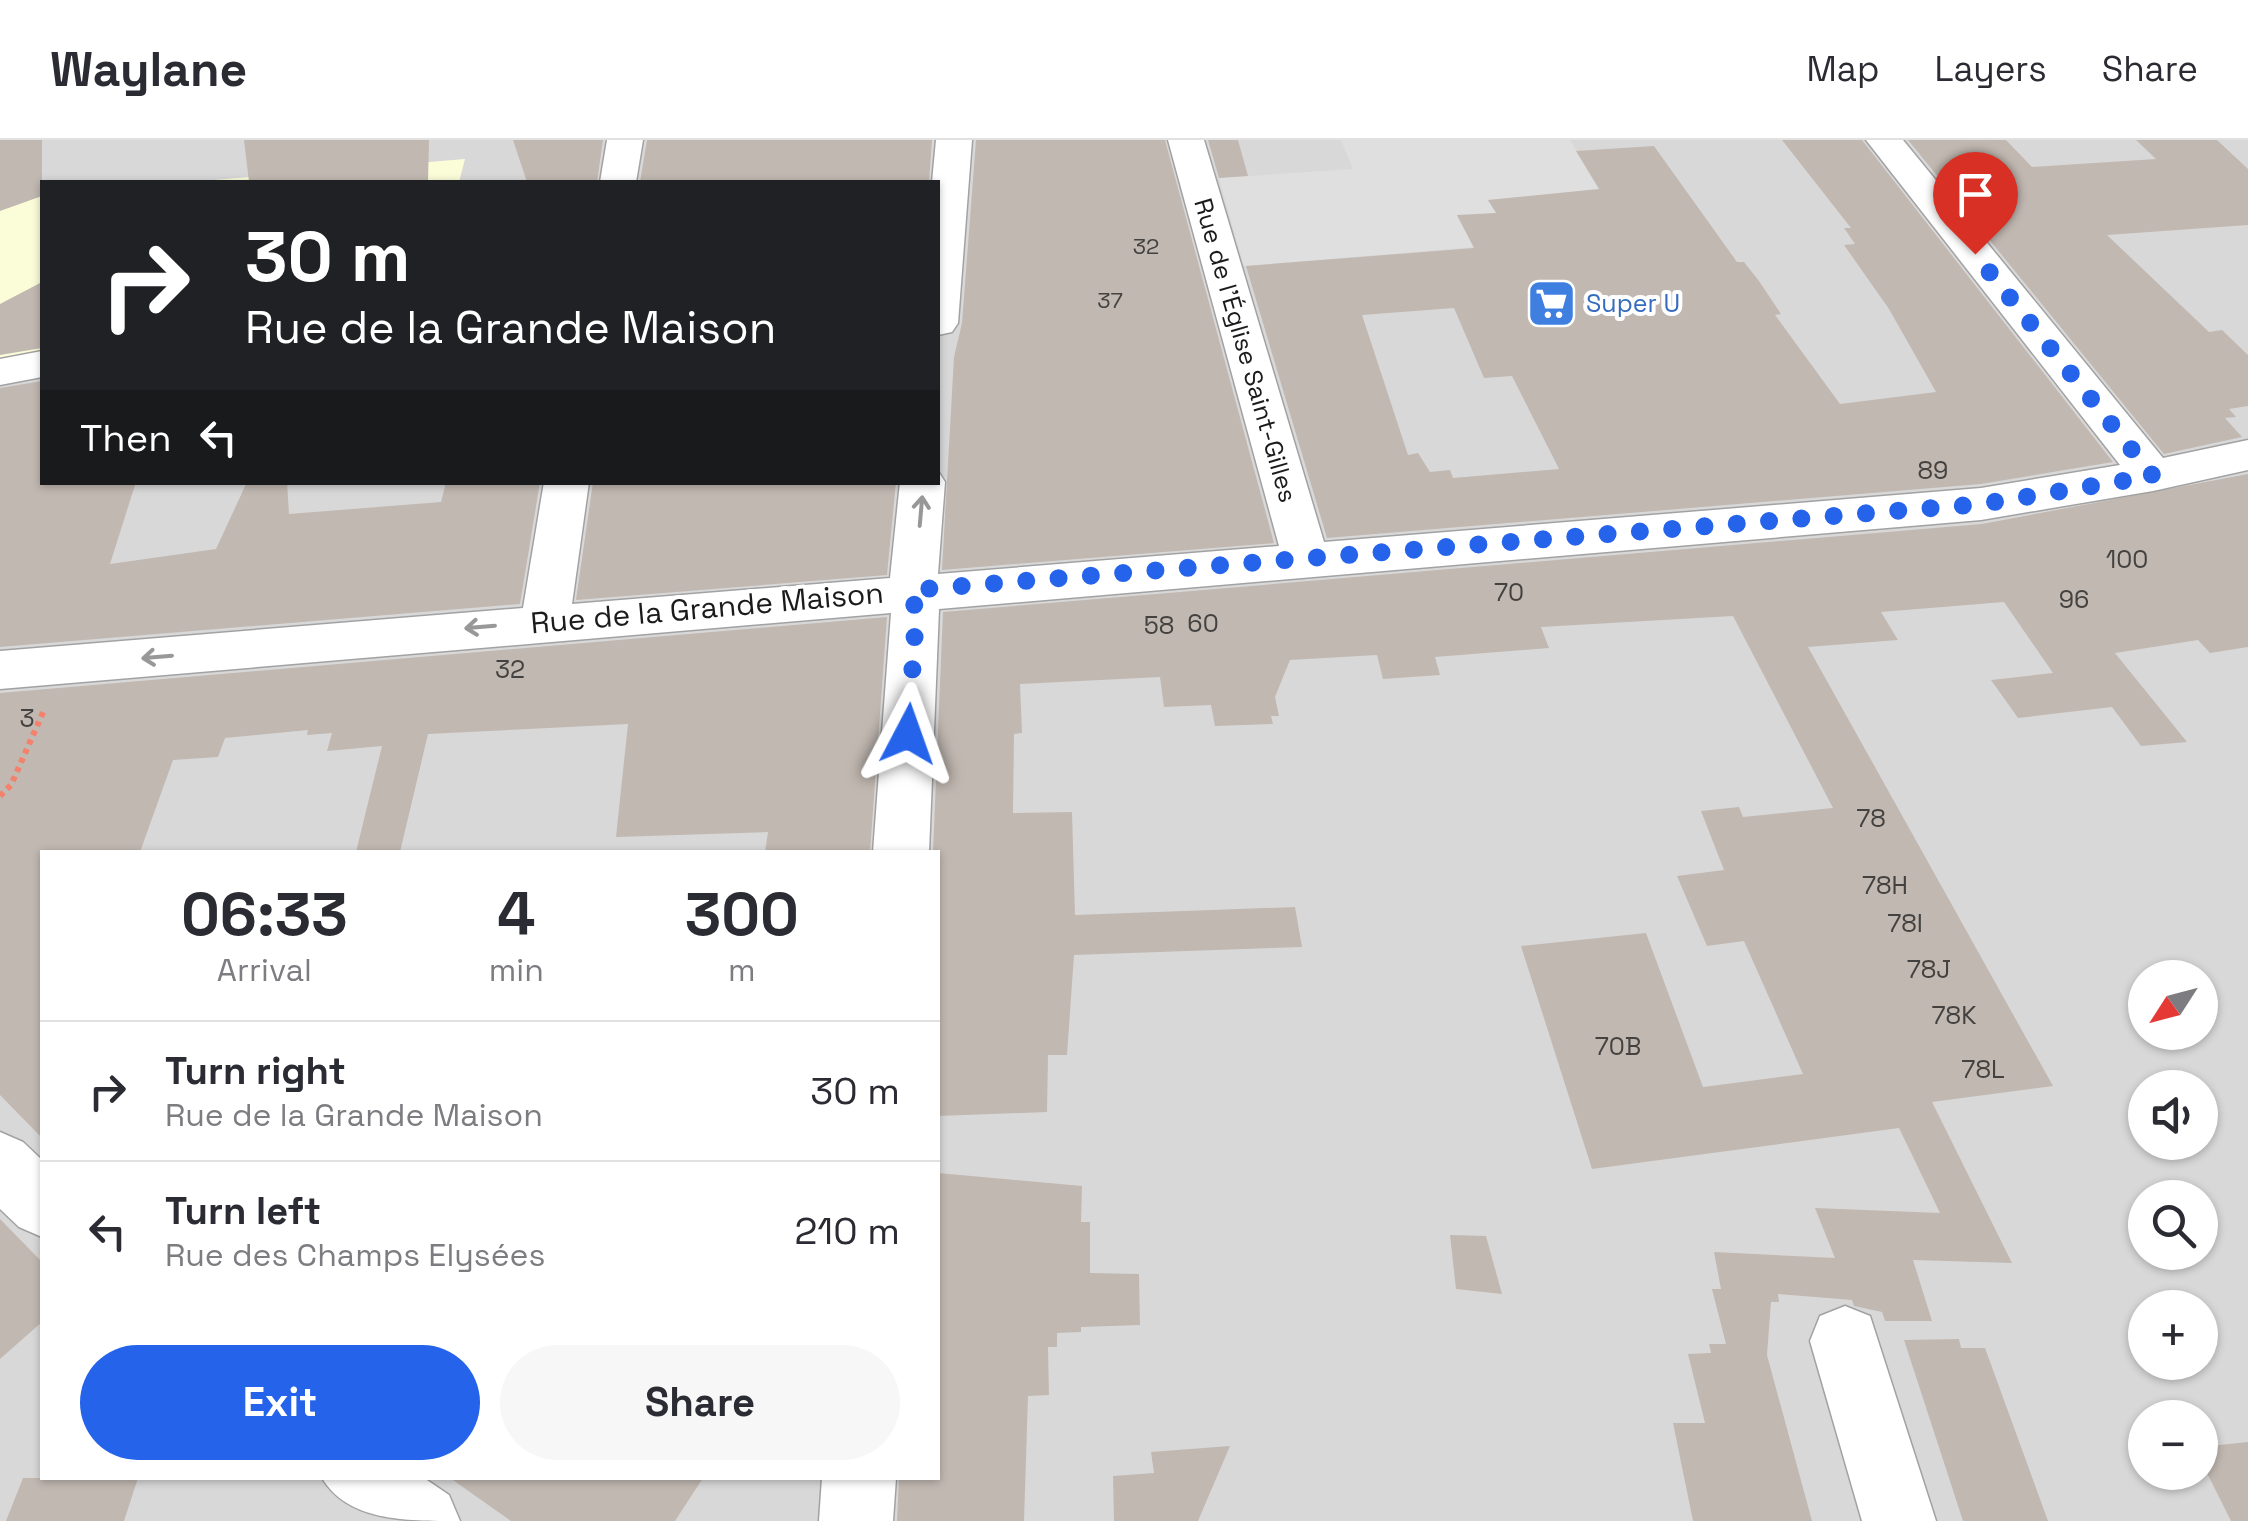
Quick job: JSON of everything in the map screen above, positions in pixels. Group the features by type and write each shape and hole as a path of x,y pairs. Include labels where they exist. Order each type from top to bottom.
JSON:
{"street":[{"path":"618,180 625,140"},
{"path":"940,300 954,140"},
{"name":"Rue de l'Église Saint-Gilles","path":"1186,140 1306,560"},
{"path":"1884,140 2153,476"},
{"path":"0,372 40,364"},
{"name":"Rue de la Grande Maison","path":"0,670 912,590 1982,504 2153,476 2248,454"},
{"path":"545,622 567,485"},
{"path":"900,850 916,616 912,590 923,485"},
{"path":"0,1164 40,1202"},
{"path":"1845,1341 1899,1521"},
{"path":"362,1480 423,1521"},
{"path":"856,1521 859,1480"}],"path":[{"path":"0,796 11,785 63,666"}],"shaded area":[{"path":"0,140 2248,140 2248,1521 0,1521"},
{"path":"1341,140 1570,140 1584,163 1649,160 1597,202 1589,190 1489,200 1496,213 1457,216 1474,247 1244,266 1219,178 1353,169"},
{"path":"465,159 460,180 214,180"},
{"path":"40,191 40,352 0,360 0,194"}],"building":[{"path":"0,140 42,140 40,197 0,211"},
{"path":"244,140 429,140 428,180 249,180"},
{"path":"513,140 603,140 597,180 526,180"},
{"path":"647,140 932,140 929,180 640,180"},
{"path":"976,140 1165,140 1274,543 942,570 954,357 962,323"},
{"path":"1208,140 1238,140 1248,176 1219,178"},
{"path":"1782,140 1862,140 2113,462 1981,484 1327,538 1246,266 1474,248 1457,215 1496,213 1488,200 1599,189 1576,151 1654,146 1737,262 1744,262 1759,281 1781,314 1775,315 1840,404 1936,392 1889,309 1844,245 1855,244 1844,228 1851,228","holes":["1454,308 1484,378 1512,376 1559,469 1453,478 1450,470 1430,472 1418,453 1408,455 1362,315"]},
{"path":"1908,140 2006,140 2032,167 2156,159 2136,140 2217,140 2248,169 2248,225 2107,235 2209,332 2222,330 2248,355 2248,406 2229,409 2236,417 2225,418 2242,437 2164,454"},
{"path":"40,283 40,348 0,355 0,304"},
{"path":"40,381 40,485 135,485 110,564 216,549 246,485 287,485 289,514 441,502 445,485 540,485 520,604 0,647 0,388"},
{"path":"2248,474 2248,647 2210,653 2198,640 2115,653 2187,742 2141,746 2112,707 2018,718 1991,680 2053,673 2004,602 1881,612 1898,640 1808,647 2053,1086 1932,1102 2012,1263 1913,1260 1932,1321 1885,1321 1882,1312 1854,1306 1852,1300 1778,1294 1779,1302 1771,1302 1767,1355 1812,1521 1693,1521 1673,1423 1705,1423 1688,1354 1711,1353 1709,1344 1726,1344 1712,1289 1721,1289 1714,1252 1835,1258 1815,1208 1940,1213 1899,1128 1592,1169 1521,946 1646,933 1703,1087 1803,1074 1744,941 1707,946 1677,876 1724,870 1701,811 1739,807 1743,817 1833,808 1733,616 1541,627 1549,648 1435,657 1440,675 1383,679 1377,655 1290,660 1275,697 1279,716 1271,716 1273,724 1215,726 1211,705 1164,707 1160,677 1020,684 1022,733 1014,734 1013,813 1072,812 1075,915 1295,907 1302,947 1074,955 1067,1055 1048,1055 1047,1112 940,1116 940,850 933,850 943,612 1982,524"},
{"path":"593,485 896,485 887,575 576,600"},
{"path":"887,617 870,850 765,850 768,832 616,837 628,724 428,734 400,850 356,850 382,746 327,751 332,733 307,735 308,730 225,738 218,757 173,760 141,850 40,850 40,1136 0,1095 0,693"},
{"path":"940,1173 1082,1186 1081,1222 1090,1222 1090,1273 1139,1274 1140,1325 1081,1327 1081,1332 1057,1333 1057,1347 1048,1347 1049,1395 1028,1396 1024,1521 897,1521 899,1480 940,1480"},
{"path":"0,1219 40,1260 40,1324 0,1359"},
{"path":"1450,1235 1486,1236 1502,1294 1456,1289"},
{"path":"1959,1339 1961,1348 1985,1348 2048,1521 1963,1521 1904,1340"},
{"path":"2248,1442 2248,1521 2231,1521 2216,1490 2218,1445"},
{"path":"1230,1446 1198,1521 1114,1521 1113,1476 1154,1473 1151,1452"},
{"path":"23,1478 137,1480 124,1521 6,1521"},
{"path":"453,1480 702,1480 675,1521 511,1521"}],"place":[{"name":"Super U","path":"1551,303"}],"route":[{"path":"908,734 916,616 912,590 1982,504 2153,476 1975,254"}]}
